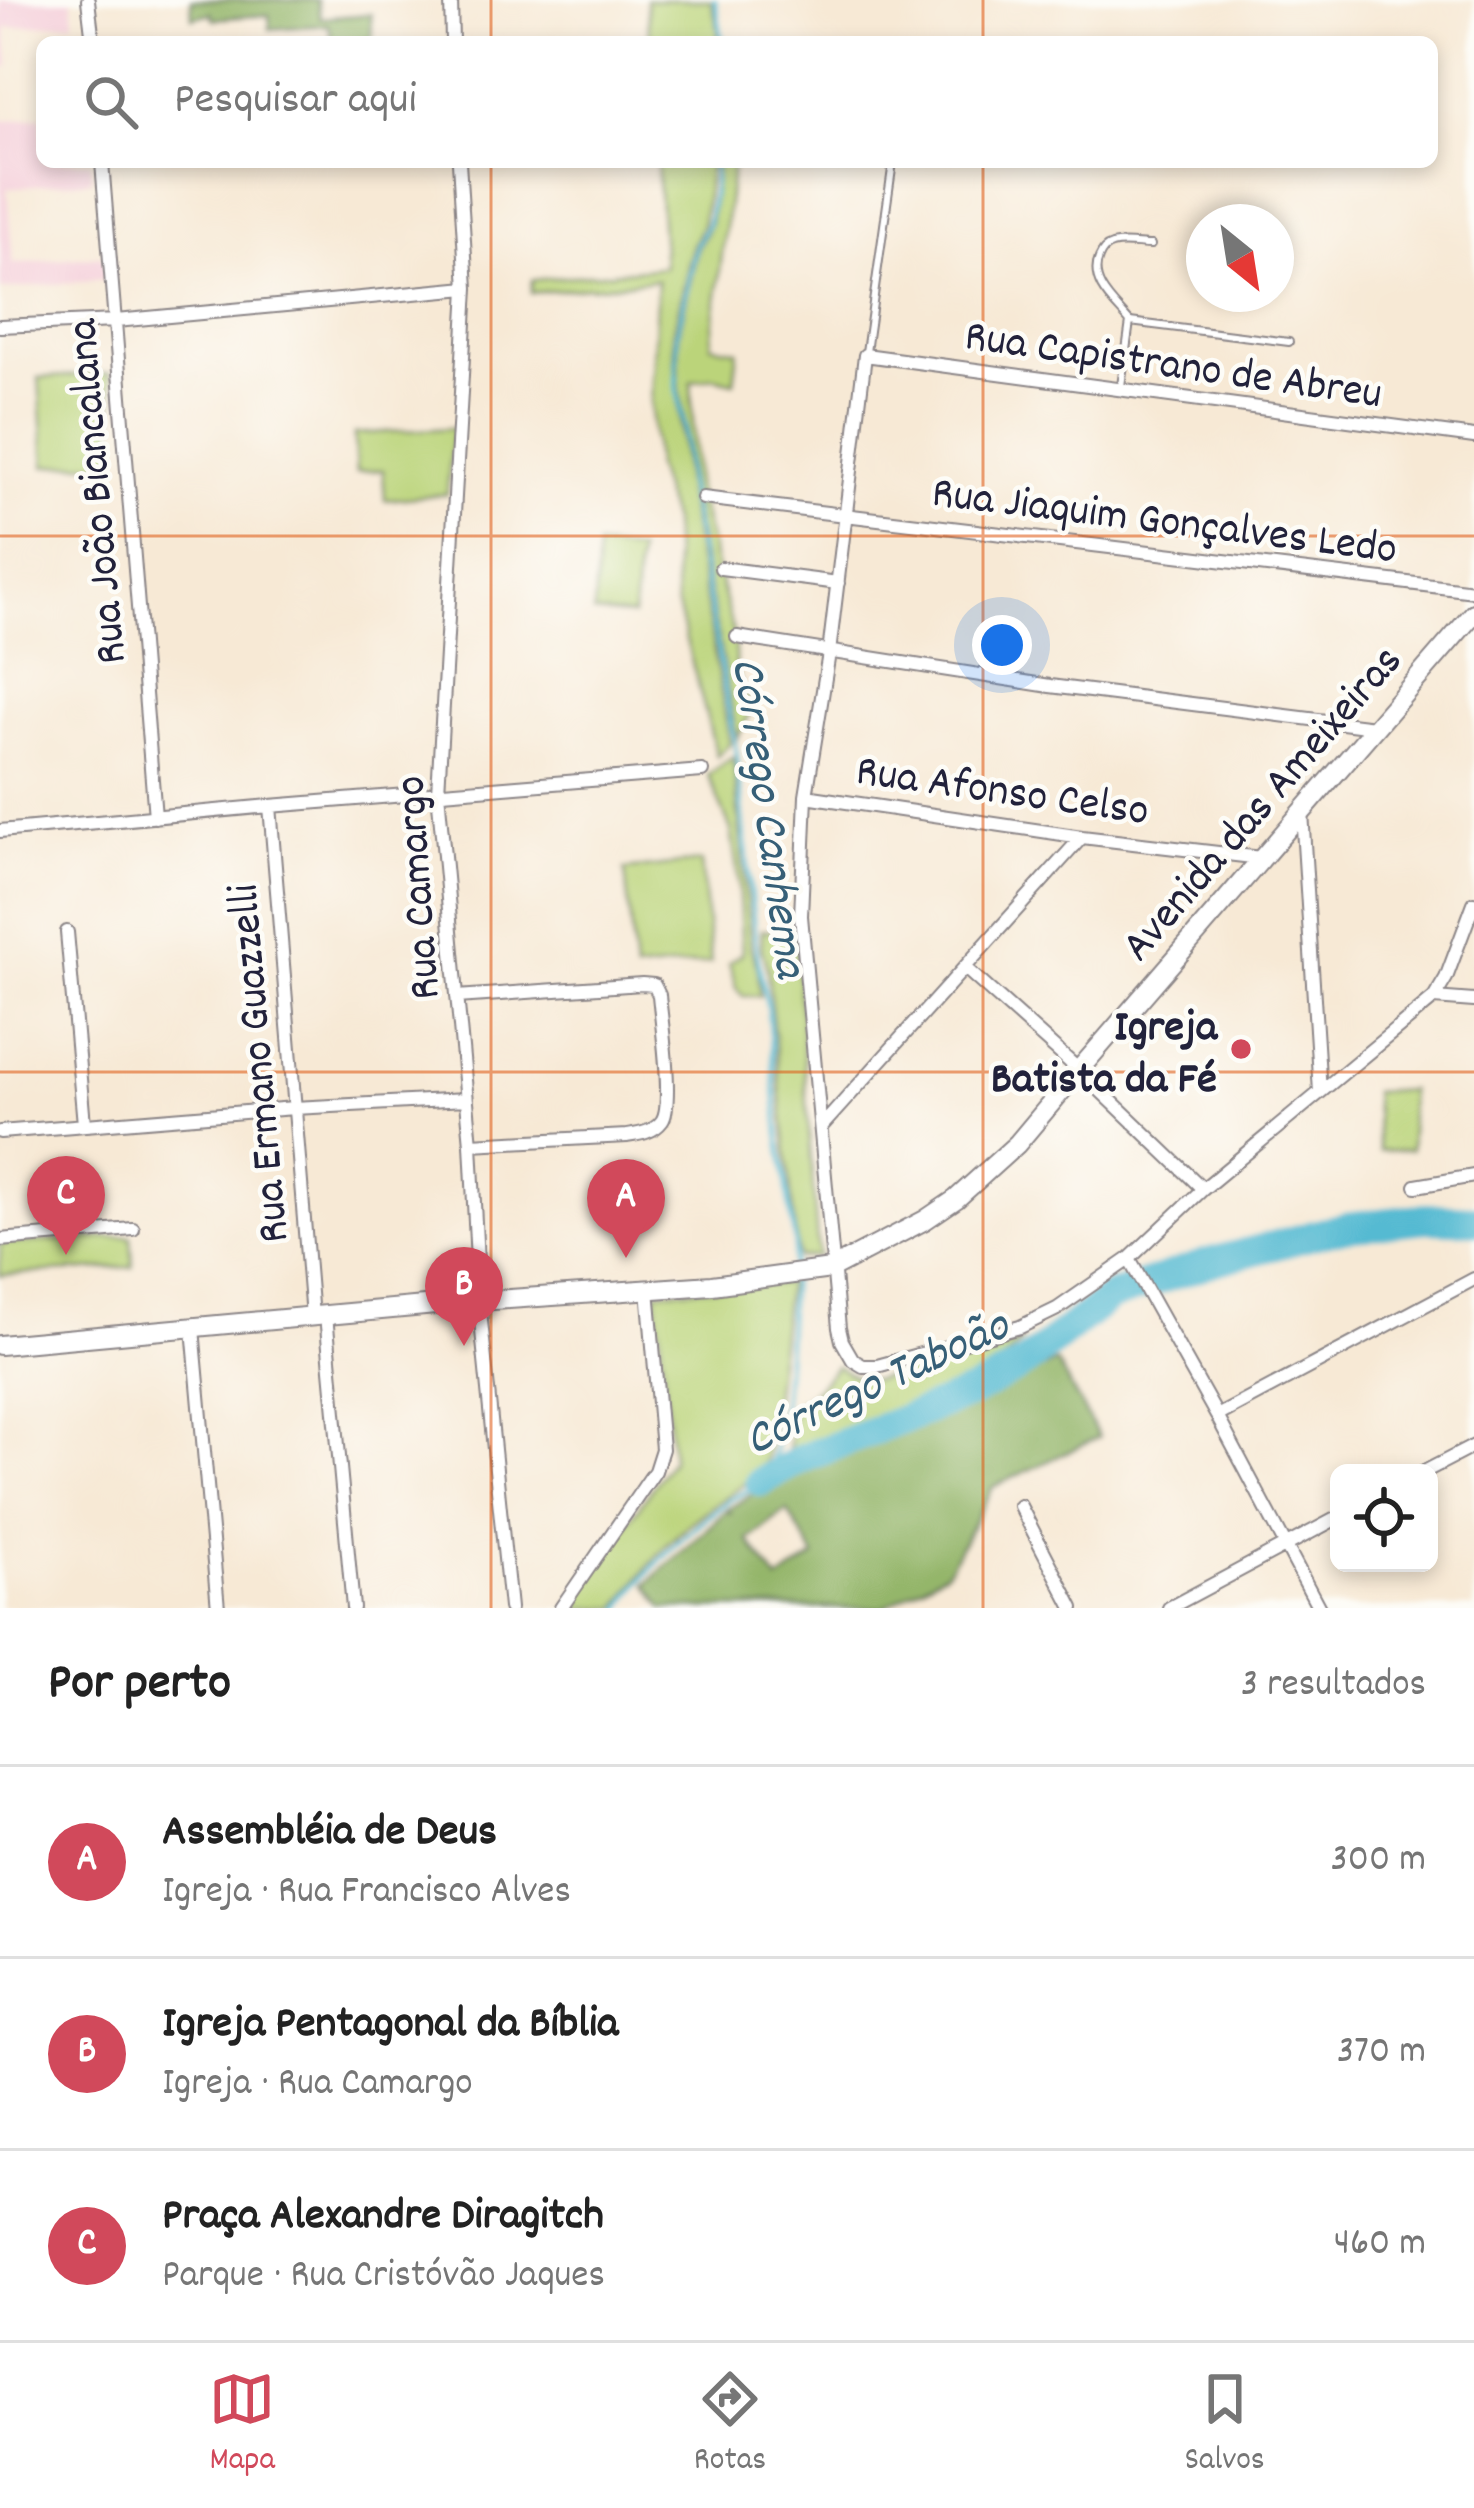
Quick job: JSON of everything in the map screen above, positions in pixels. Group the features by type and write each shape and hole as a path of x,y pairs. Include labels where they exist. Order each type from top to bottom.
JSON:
{"street":[{"path":"88,0 92,36"},
{"path":"451,0 452,36"},
{"name":"Rua João Biancalana","path":"103,168 155,817"},
{"name":"Rua Camargo","path":"460,168 466,288 438,792 471,1144 479,1301 510,1608"},
{"path":"0,326 116,321 466,288"},
{"path":"865,355 829,653 806,796 801,916 831,1269 842,1341 853,1360 877,1366 1020,1327 1130,1261 1203,1189 1434,998 1474,904"},
{"name":"Rua Capistrano de Abreu","path":"865,355 1474,437"},
{"name":"Rua Jiaquim Gonçalves Ledo","path":"703,498 1474,591"},
{"path":"722,568 838,583"},
{"name":"Avenida das Ameixeiras","path":"0,1345 479,1301 712,1285 831,1269 926,1220 1017,1144 1474,613"},
{"path":"737,637 1084,690 1374,727"},
{"path":"0,831 702,771"},
{"name":"Rua Afonso Celso","path":"806,796 1261,858"},
{"name":"Rua Ermano Guazzelli","path":"269,806 294,1108 353,1608"},
{"path":"1302,811 1320,1092"},
{"path":"820,1127 1082,836"},
{"path":"68,932 84,1124"},
{"path":"965,968 1203,1189"},
{"path":"457,997 642,983 654,985 659,995 668,1101 656,1127 627,1136 471,1144"},
{"path":"1434,998 1474,1001"},
{"path":"0,1132 466,1099"},
{"path":"1416,1186 1474,1176"},
{"path":"0,1240 133,1228"},
{"path":"1130,1261 1319,1608"},
{"path":"1217,1416 1471,1282 1474,1301"},
{"path":"561,1608 655,1471 662,1449 648,1289"},
{"path":"194,1328 218,1608"},
{"path":"1438,1465 1474,1446"},
{"path":"1020,1505 1073,1608"},
{"path":"1169,1608 1330,1522"}],"lane":[{"path":"865,355 892,168"},
{"path":"1150,245 1115,243 1101,253 1095,272 1130,322 1289,342"},
{"path":"1120,390 1130,322"}],"shaded area":[{"path":"0,0 72,0 74,22 6,28 9,67 0,68"},
{"path":"36,118 36,168 91,168 92,180 7,189 13,264 102,256 105,279 0,290 0,121"}],"green space":[{"path":"191,0 317,0 320,18 371,14 372,36 331,36 329,25 270,29 269,15 213,19 211,13 192,18"},
{"path":"646,0 711,0 718,36 649,36"},
{"path":"657,168 709,168 703,223 692,247 673,335 685,485 730,743 717,756 676,603 672,522 655,467 651,404 657,280 531,293 532,280 664,267"},
{"path":"716,168 732,168 711,345 738,350 734,382 713,377 691,382 696,486 734,636 736,669 751,712 737,739 689,482 679,386 679,334 698,248 710,224"},
{"path":"110,373 116,462 45,466 39,378"},
{"path":"453,428 447,494 385,500 383,470 356,472 354,434"},
{"path":"597,547 638,551 633,616 594,613"},
{"path":"733,757 751,949 760,996 743,996 729,963 742,953 738,878 731,830 708,775"},
{"path":"701,862 711,963 635,971 625,870"},
{"path":"762,930 795,933 818,1256 798,1258"},
{"path":"1409,1090 1411,1150 1379,1151 1373,1092"},
{"path":"131,1236 133,1267 0,1275 0,1244"},
{"path":"787,1283 766,1460 760,1469 676,1536 617,1608 568,1608 672,1459 656,1291"},
{"path":"1021,1342 970,1381 788,1452 793,1407 836,1366 873,1380"},
{"path":"1056,1362 1099,1437 993,1487 947,1571 883,1608 663,1608 647,1584 727,1510 732,1515 728,1509 801,1464 825,1461","holes":["787,1510 815,1557 778,1581 748,1540"]}],"waterway":[{"name":"Córrego Canhema","path":"715,0 722,36"},
{"name":"Córrego Canhema","path":"714,168 708,223 696,246 677,334 677,387 687,483 737,756 756,949 768,1011 795,1244 792,1269"},
{"name":"Córrego Taboão","path":"760,1482 801,1459 974,1392 1026,1363 1110,1297 1211,1262 1344,1227 1427,1218 1474,1220"},
{"name":"Córrego Canhema","path":"621,1608 669,1550 727,1502 756,1486 768,1468 781,1418 791,1281"}],"place":[{"name":"Igreja Batista da Fé","path":"1241,1049"},
{"name":"Praça Alexandre Diragitch","path":"66,1255"},
{"name":"Assembléia de Deus","path":"626,1258"},
{"name":"Igreja Pentagonal da Bíblia","path":"464,1346"}]}
